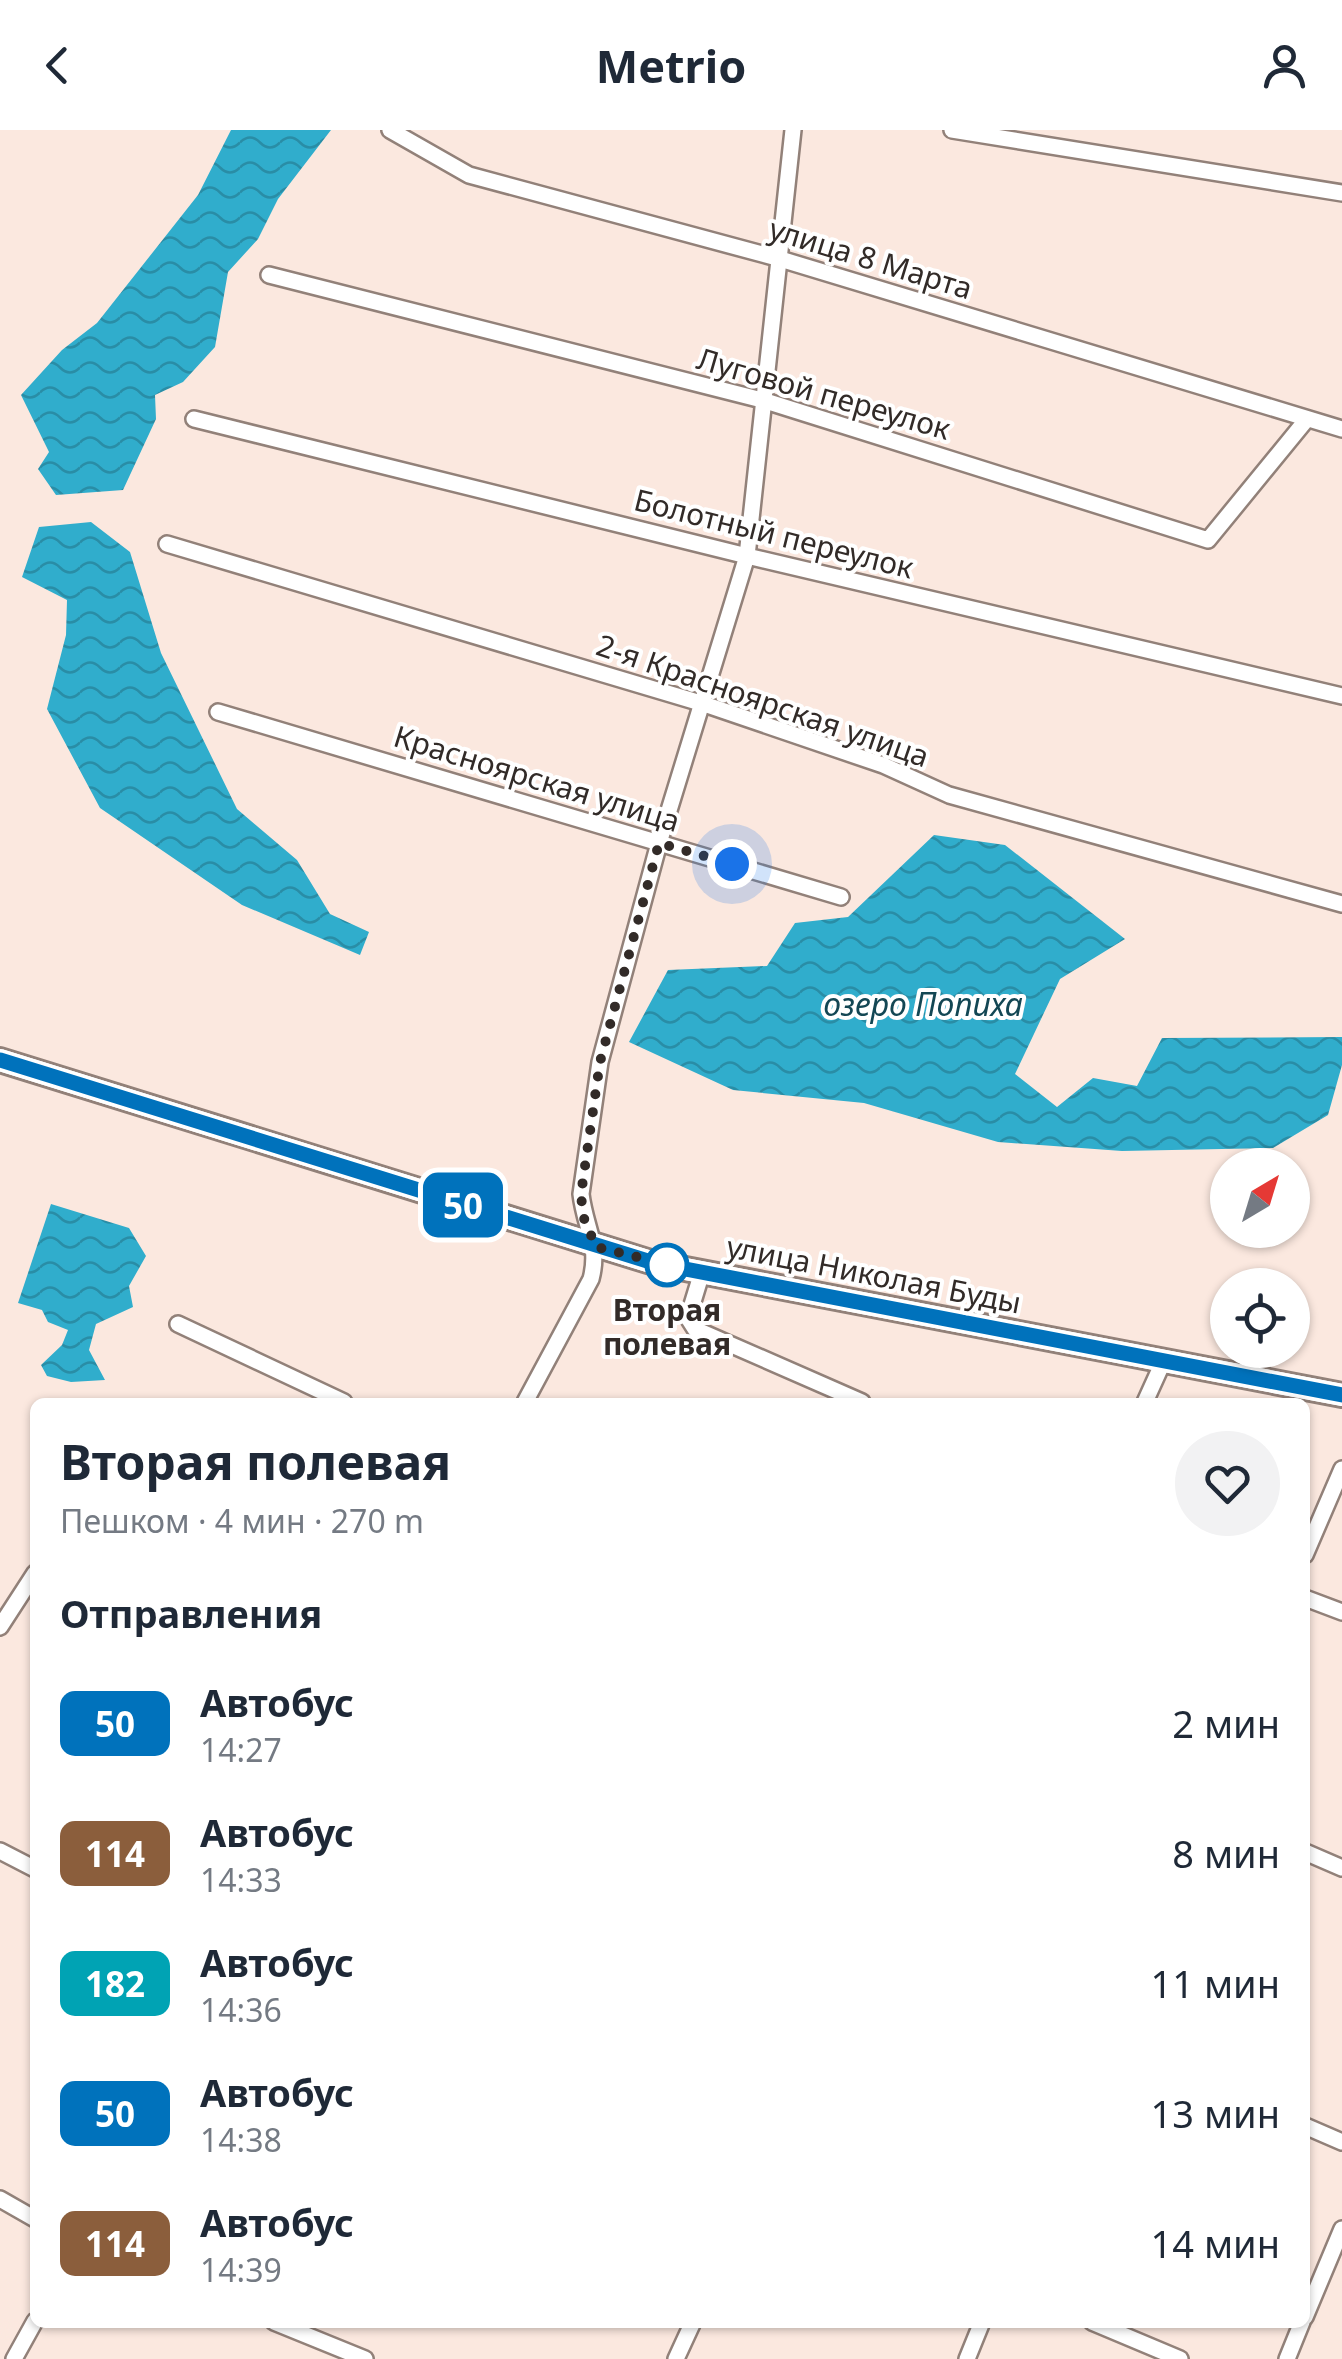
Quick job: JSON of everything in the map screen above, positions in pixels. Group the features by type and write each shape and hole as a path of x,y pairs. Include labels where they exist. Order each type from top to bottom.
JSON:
{"street":[{"name":"улица 8 Марта","path":"390,130 469,175 777,258 1342,429"},
{"path":"527,1398 590,1279 596,1247 583,1216 581,1194 600,1062 659,843 747,556 793,130"},
{"path":"952,130 1342,193"},
{"name":"Луговой переулок","path":"268,274 762,400 1208,540 1307,418"},
{"name":"Болотный переулок","path":"194,419 747,556 1342,696"},
{"name":"2-я Красноярская улица","path":"168,544 704,704 883,765 949,795 1342,904"},
{"name":"Красноярская улица","path":"218,712 840,896"},
{"name":"улица Николая Буды","path":"0,1060 596,1247 702,1272 1342,1395"},
{"path":"702,1272 688,1318 694,1329 853,1398"},
{"path":"178,1324 335,1398"},
{"path":"1147,1398 1164,1360"},
{"path":"1310,1544 1342,1469"},
{"path":"0,1627 30,1580"},
{"path":"1310,1600 1342,1612"},
{"path":"0,1851 30,1866"},
{"path":"1310,1854 1342,1868"},
{"path":"1310,2128 1342,2142"},
{"path":"0,2199 30,2216"},
{"path":"1310,2306 1342,2229"},
{"path":"14,2359 32,2328"},
{"path":"289,2328 365,2359"},
{"path":"676,2359 690,2328"},
{"path":"967,2359 980,2328"},
{"path":"1106,2328 1180,2359"},
{"path":"1287,2359 1301,2328"}],"water":[{"path":"231,130 331,130 278,199 258,239 228,272 215,347 183,382 155,395 156,419 123,490 56,495 38,469 49,452 21,395 62,350 97,323 198,195"},
{"path":"91,522 130,552 161,653 237,809 297,860 330,914 369,932 360,955 242,905 100,808 47,709 66,635 67,600 22,577 39,527"},
{"name":"озеро Попиха","path":"934,835 1005,845 1125,939 1060,979 1015,1074 1057,1107 1093,1078 1137,1086 1162,1038 1342,1037 1342,1065 1328,1115 1273,1148 1122,1151 998,1142 864,1103 733,1090 629,1042 668,970 767,966 795,923 848,917"},
{"path":"51,1204 129,1228 146,1256 129,1286 133,1307 96,1324 89,1350 105,1380 71,1382 47,1376 41,1365 62,1345 68,1330 48,1322 42,1310 18,1303"}],"bus line":[{"name":"50","path":"0,1060 654,1263 1342,1395"}],"place":[{"name":"Вторая полевая","path":"667,1265"}],"route":[{"path":"667,1265 678,1267 596,1247 583,1216 581,1194 600,1062 659,843 732,864"}]}
